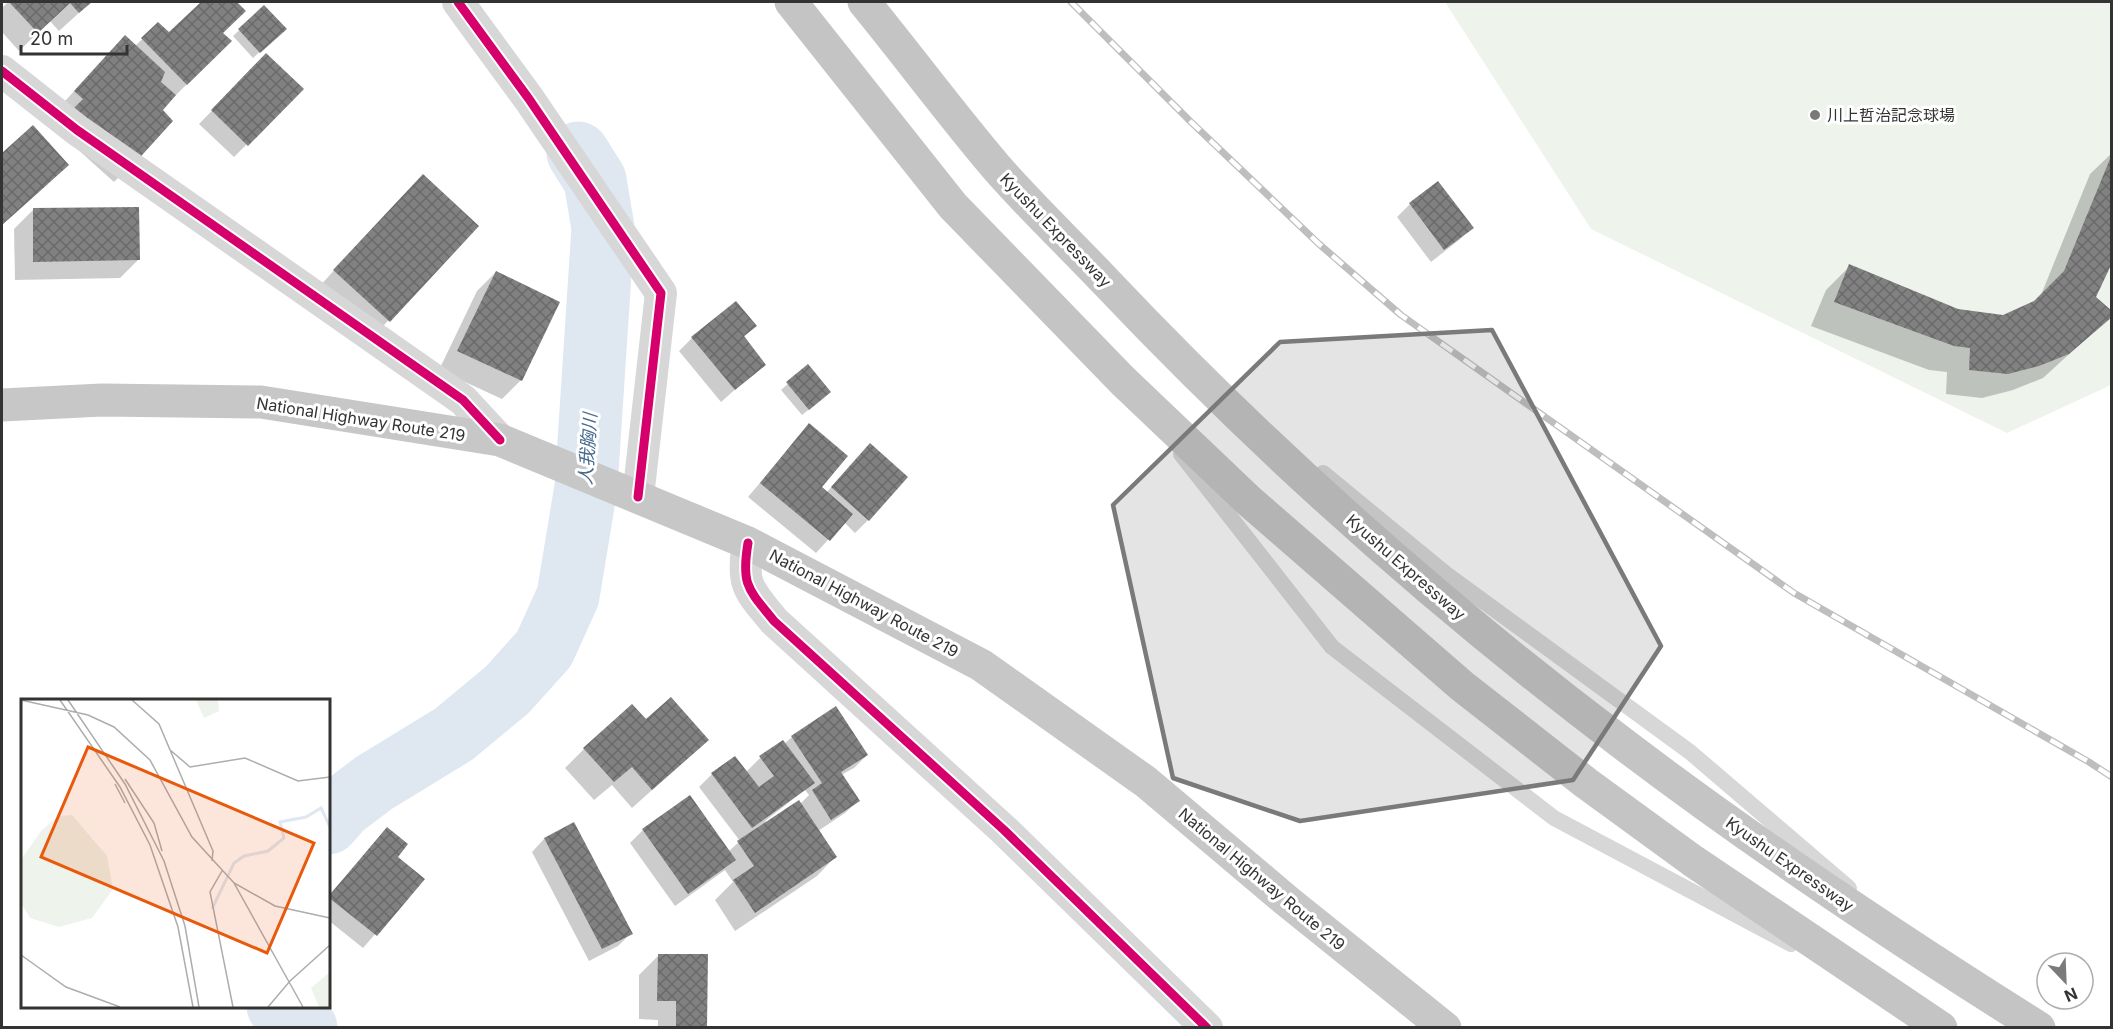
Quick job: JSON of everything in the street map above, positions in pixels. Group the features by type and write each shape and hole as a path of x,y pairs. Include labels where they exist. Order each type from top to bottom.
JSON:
{"highway":[{"path":"791,2 953,206 1123,381 1248,500 1462,686 1586,783 1693,861 1941,1028"},
{"name":"Kyushu Expressway","path":"864,2 997,168 1166,346 1288,464 1384,550 1500,647 1622,743 1726,820 1852,908 2039,1028"},
{"name":"National Highway Route 219","path":"2,405 102,400 261,402 500,440 748,543 981,665 1146,782 1287,901 1445,1028"}],"street":[{"path":"458,2 529,99 661,293 638,497"},
{"path":"2,71 76,130 463,400 500,440"},
{"path":"748,543 744,570 751,594 774,621 1004,830 1207,1028"}],"lane":[{"path":"1123,381 1332,647 1554,818 1908,1007"}],"highlighted area":[{"path":"1492,330 1661,646 1573,780 1300,821 1173,778 1113,505 1280,342"}],"shaded area":[{"name":"川上哲治記念球場","path":"1445,2 2111,2 2111,385 2007,433 1591,229"}],"building":[{"path":"9,2 92,2 79,13 70,3 38,33"},
{"path":"201,2 237,2 246,11 223,33 232,41 187,85 141,38 158,22 169,32"},
{"path":"264,5 287,29 260,53 238,29"},
{"path":"125,35 165,72 161,82 176,95 163,110 173,121 134,164 73,109 83,99 74,91"},
{"path":"266,53 304,89 248,146 211,110"},
{"path":"33,125 69,165 2,225 2,153"},
{"path":"2112,154 2112,263 2096,297 2112,311 2112,317 2069,354 2039,366 2008,374 1969,370 1970,348 1954,346 1834,302 1849,264 1958,309 2003,315 2034,301 2064,271"},
{"path":"423,174 479,226 390,322 333,270"},
{"path":"1438,181 1474,228 1444,250 1409,203"},
{"path":"139,207 140,260 33,262 33,208"},
{"path":"496,271 560,302 522,381 457,351"},
{"path":"736,301 757,326 744,336 766,365 735,390 691,337"},
{"path":"808,364 831,392 809,410 786,382"},
{"path":"809,423 848,456 822,487 853,514 830,541 760,483"},
{"path":"870,443 908,477 869,521 831,487"},
{"path":"671,697 709,740 652,790 632,767 614,782 583,748 632,704 646,719"},
{"path":"836,706 868,755 841,772 860,801 831,820 812,790 822,783 791,736"},
{"path":"783,740 815,783 752,828 711,773 735,756 759,787 774,776 759,756"},
{"path":"690,795 736,860 688,894 642,829"},
{"path":"799,800 837,857 755,913 733,880 754,866 737,841"},
{"path":"574,822 633,934 602,949 544,838"},
{"path":"387,827 408,844 398,857 425,879 377,936 330,899 330,895"},
{"path":"658,954 708,954 707,1028 676,1028 676,1001 657,1001"}],"waterway":[{"name":"人我胸川","path":"330,821 341,808 374,783 454,734 507,690 544,649 568,596 586,487 603,228 595,180 578,153"},
{"name":"人我胸川","path":"281,1008 306,1028"}],"railway":[{"path":"1071,2 1191,122 1319,244 1401,315 1794,593 2112,777"}],"cycle path":[{"path":"458,2 529,99 661,293 638,497"},
{"path":"2,71 77,130 463,400 500,440"},
{"path":"748,543 746,578 758,601 774,621 1004,830 1207,1028"}],"place":[{"name":"川上哲治記念球場","path":"1815,115"}]}
